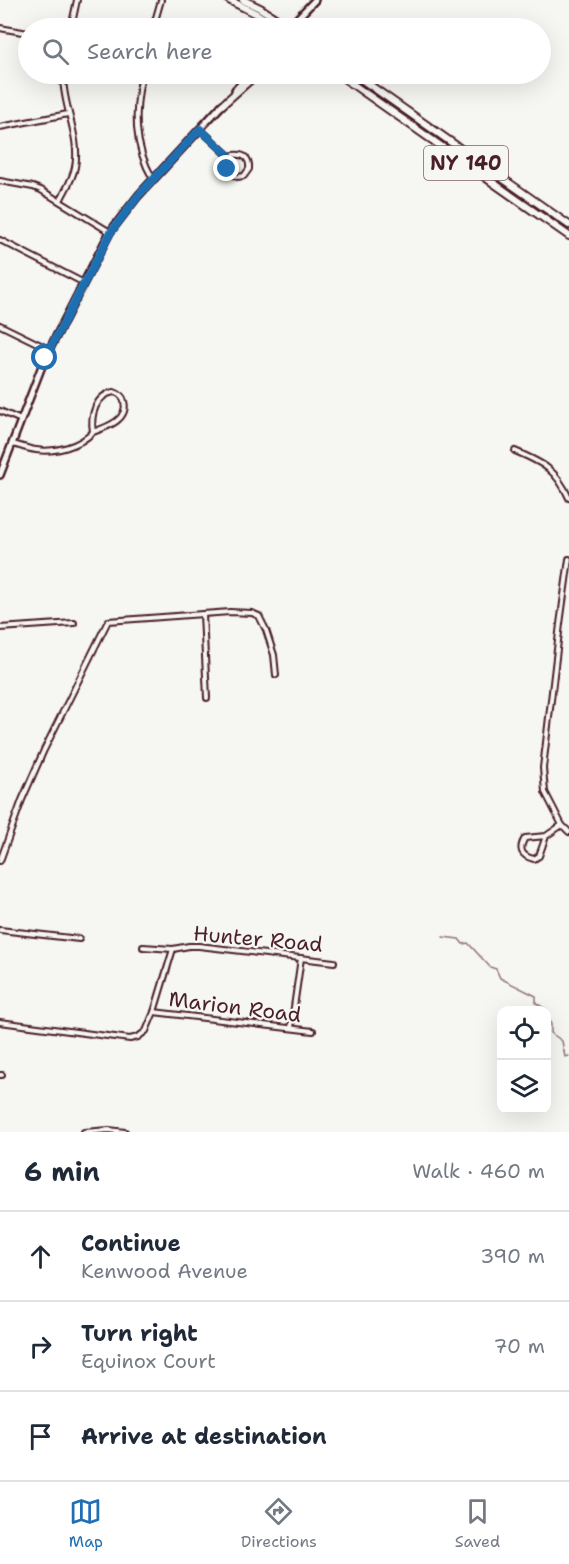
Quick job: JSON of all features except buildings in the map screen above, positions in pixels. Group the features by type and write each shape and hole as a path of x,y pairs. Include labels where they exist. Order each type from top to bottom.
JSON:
{"main road":[{"path":"229,0 263,18"},
{"path":"243,0 274,18"},
{"path":"298,18 315,0"},
{"path":"0,475 45,358 111,232 138,196 240,84"},
{"path":"221,106 246,84"},
{"name":"NY 140","path":"354,84 569,236"},
{"name":"NY 140","path":"369,84 569,225"}],"street":[{"path":"73,18 77,0"},
{"path":"156,18 161,0"},
{"path":"0,27 18,31"},
{"path":"60,201 75,169 77,153 63,84"},
{"path":"140,84 137,103 139,144 144,164 153,179"},
{"path":"0,128 68,114"},
{"path":"200,129 229,156"},
{"path":"234,154 247,158 249,166 245,175 237,177 231,174 227,169 229,156 234,154"},
{"path":"0,181 33,187 111,232"},
{"path":"0,240 84,283"},
{"path":"0,325 50,350"},
{"path":"13,444 37,450 78,444 93,432 108,427 122,417 125,403 120,394 107,393 101,397 92,420 93,432"},
{"path":"0,411 22,420"},
{"path":"515,451 549,468 562,483 569,498"},
{"path":"569,558 567,590 543,768 545,792 562,825 569,832"},
{"path":"0,861 44,750 108,621 252,613 259,616 271,644 276,675"},
{"path":"203,614 207,698"},
{"path":"0,628 74,623"},
{"path":"546,836 539,856 534,859 523,855 521,851 525,838 546,836 562,825"},
{"path":"0,930 79,939"},
{"name":"Hunter Road","path":"143,947 173,949 199,946 334,962"},
{"path":"0,1022 130,1039 142,1035 154,1012 173,949"},
{"path":"291,1029 301,958"},
{"name":"Marion Road","path":"154,1012 313,1031"},
{"path":"84,1132 125,1132"}],"waterway":[{"path":"443,937 459,939 463,944 468,943 490,967 496,969 500,978 536,996 536,1003 547,1010 551,1033 562,1041 565,1057 569,1056"}],"route":[{"path":"45,358 111,232 138,196 200,129 229,156 227,169"}]}
